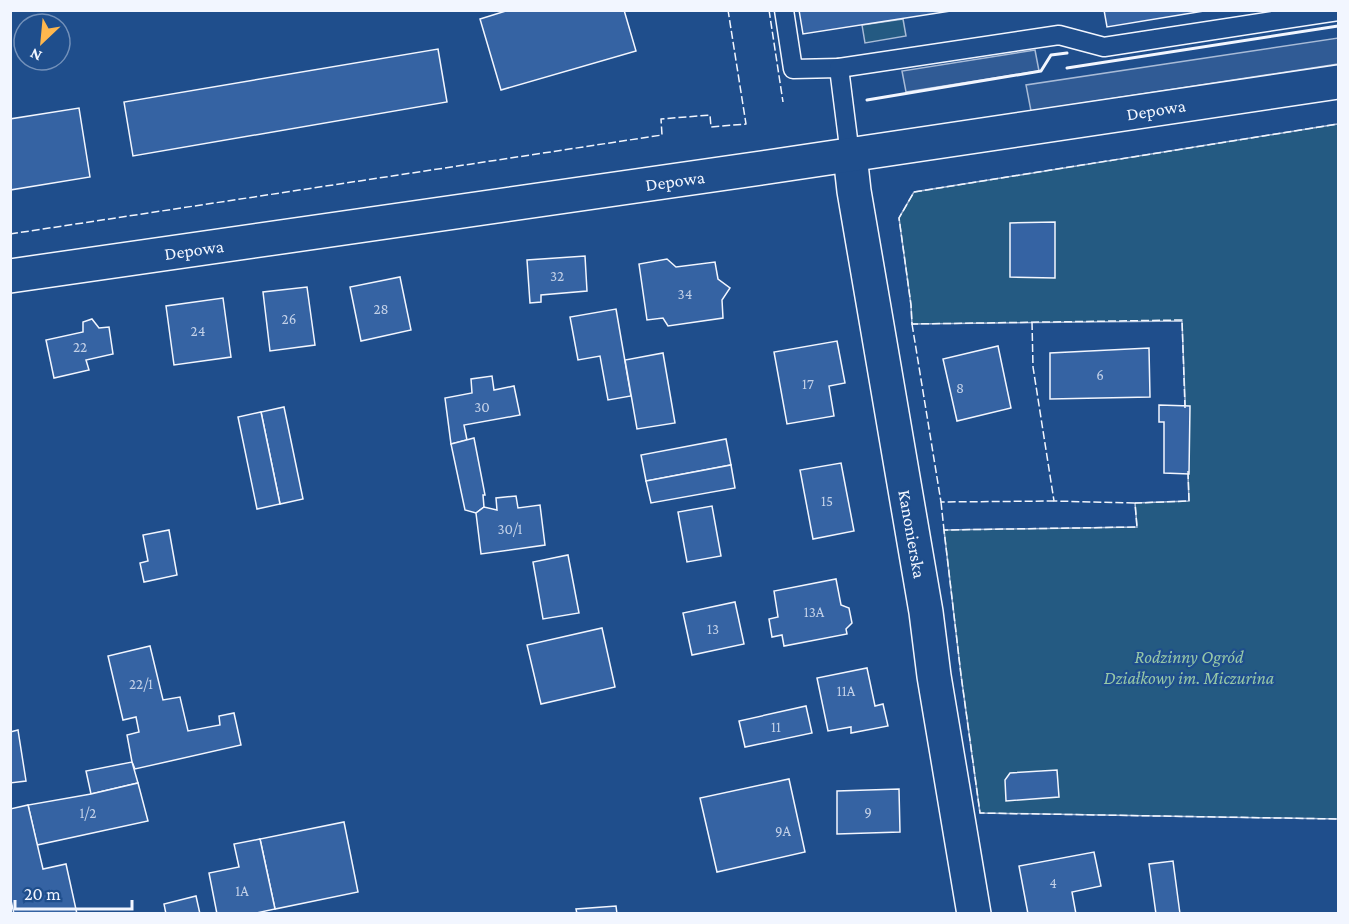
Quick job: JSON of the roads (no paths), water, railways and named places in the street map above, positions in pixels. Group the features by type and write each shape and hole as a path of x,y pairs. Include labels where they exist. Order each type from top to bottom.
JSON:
{"street":[{"name":"Depowa","path":"10,276 1338,82"},
{"name":"Kanonierska","path":"850,155 974,914"}],"lane":[{"path":"784,10 793,69 839,68 1059,35 1104,47 1338,11"},
{"path":"839,68 850,155"}],"park label":[{"name":"Rodzinny Ogród Działkowy im. Miczurina","path":"1189,667"}]}
